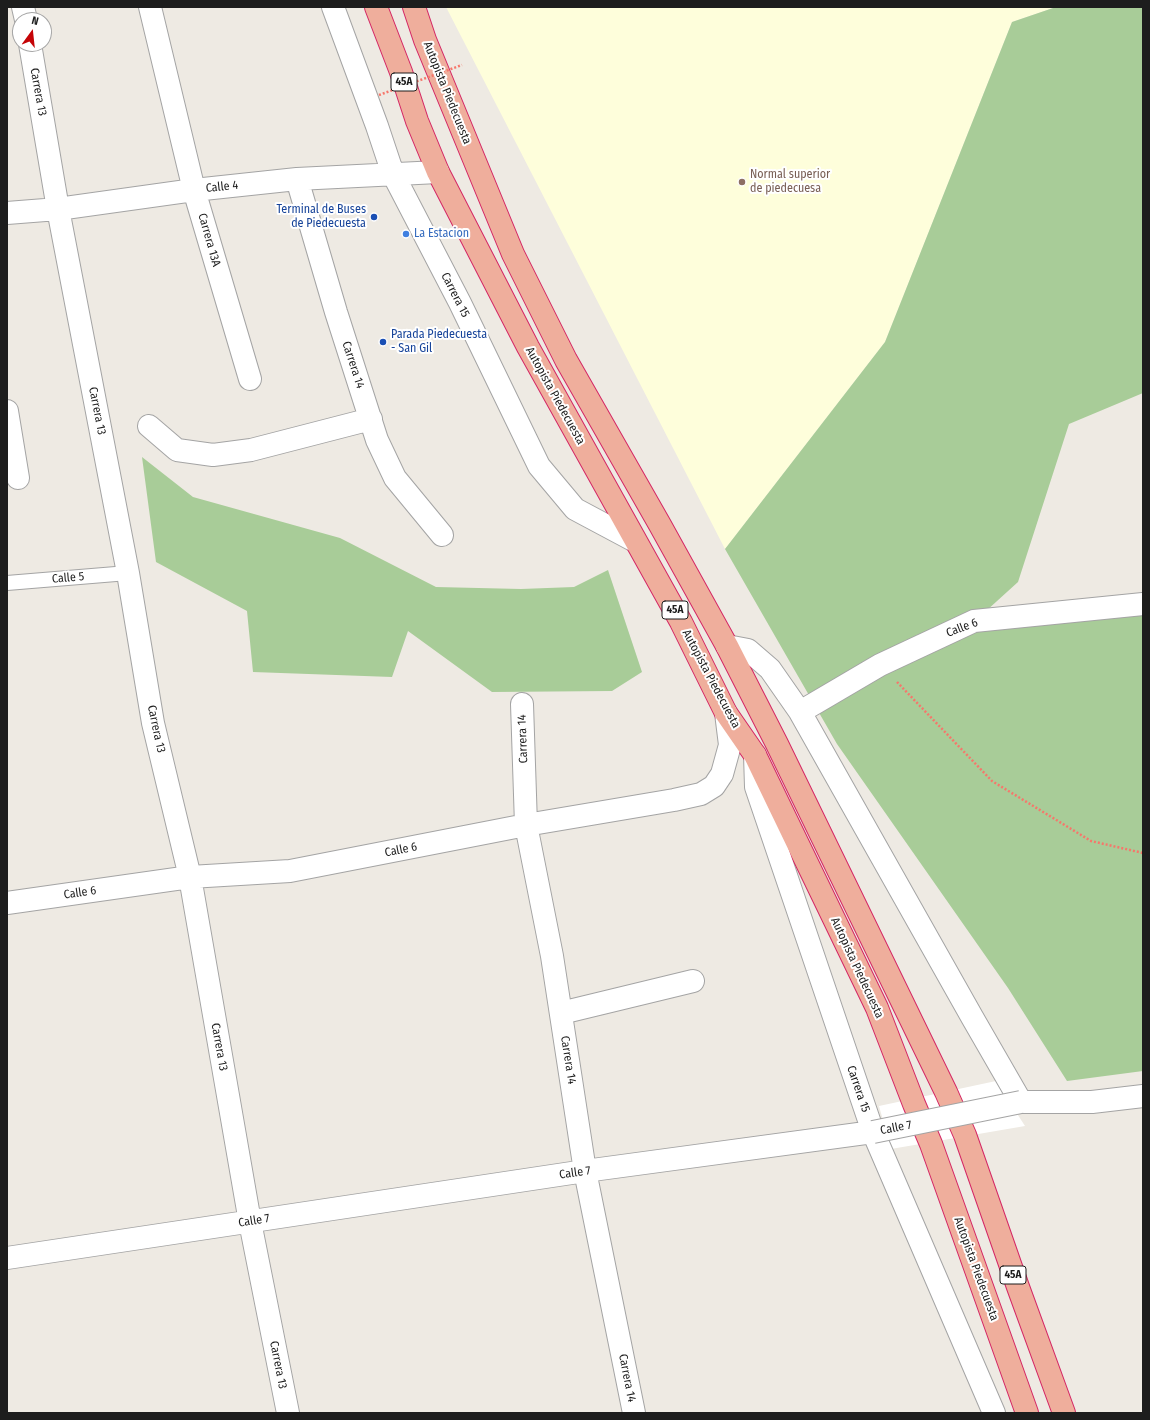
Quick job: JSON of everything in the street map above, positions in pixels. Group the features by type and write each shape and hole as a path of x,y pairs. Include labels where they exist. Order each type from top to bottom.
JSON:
{"highway":[{"name":"Autopista Piedecuesta","path":"376,7 401,72 417,121 438,172 528,348 681,622 726,713 754,755 878,1008 914,1104 931,1144 1027,1413"},
{"name":"Autopista Piedecuesta","path":"414,7 425,40 513,254 566,360 727,646 777,744 942,1085 965,1135 1015,1280 1064,1413"}],"street":[{"name":"Carrera 13A","path":"150,7 194,190 250,379"},
{"name":"Carrera 15","path":"333,7 393,174 460,303 539,466 575,509 635,541"},
{"name":"Carrera 13","path":"31,52 58,209 128,573 153,723 190,877 250,1222 288,1413"},
{"name":"Calle 4","path":"7,213 58,209 194,190 297,179 438,172"},
{"name":"Carrera 14","path":"297,179 336,312 377,440 395,478 442,535"},
{"path":"7,411 18,478"},
{"path":"149,426 177,450 213,454 251,450 371,419"},
{"name":"Calle 6","path":"800,712 880,665 974,621 1143,604"},
{"path":"727,646 748,650 770,669 800,712 972,1017 1022,1102"},
{"name":"Carrera 14","path":"522,704 526,825 552,956 585,1171 634,1413"},
{"name":"Calle 6","path":"7,903 190,877 290,871 526,825 701,794 714,786 722,774 730,745 726,713"},
{"name":"Carrera 15","path":"754,755 756,787 873,1132 994,1413"},
{"path":"561,1013 693,980"},
{"name":"Calle 7","path":"7,1258 585,1171 873,1132 1022,1102 1092,1102 1143,1096"}],"lane":[{"name":"Calle 5","path":"7,583 128,573"}],"path":[{"path":"379,95 462,65"},
{"path":"880,665 992,781 1091,841 1143,853"}],"shaded area":[{"name":"Normal superior de piedecuesa","path":"446,7 1056,7 1012,22 885,342 725,549"}],"green space":[{"path":"1056,7 1143,7 1143,393 1069,424 1018,582 975,621 1143,610 1143,1071 1067,1081 1008,988 837,744 725,549 885,342 1012,22"},
{"path":"142,457 193,497 340,538 436,587 521,589 574,587 608,570 642,672 612,691 492,692 408,631 392,677 253,672 247,611 156,562"}],"pier":[{"path":"996,1081 1025,1126 891,1149 879,1106"}],"place":[{"name":"Normal superior de piedecuesa","path":"742,182"},
{"name":"Terminal de Buses de Piedecuesta","path":"374,217"},
{"name":"La Estacion","path":"406,234"},
{"name":"Parada Piedecuesta - San Gil","path":"383,342"}]}
